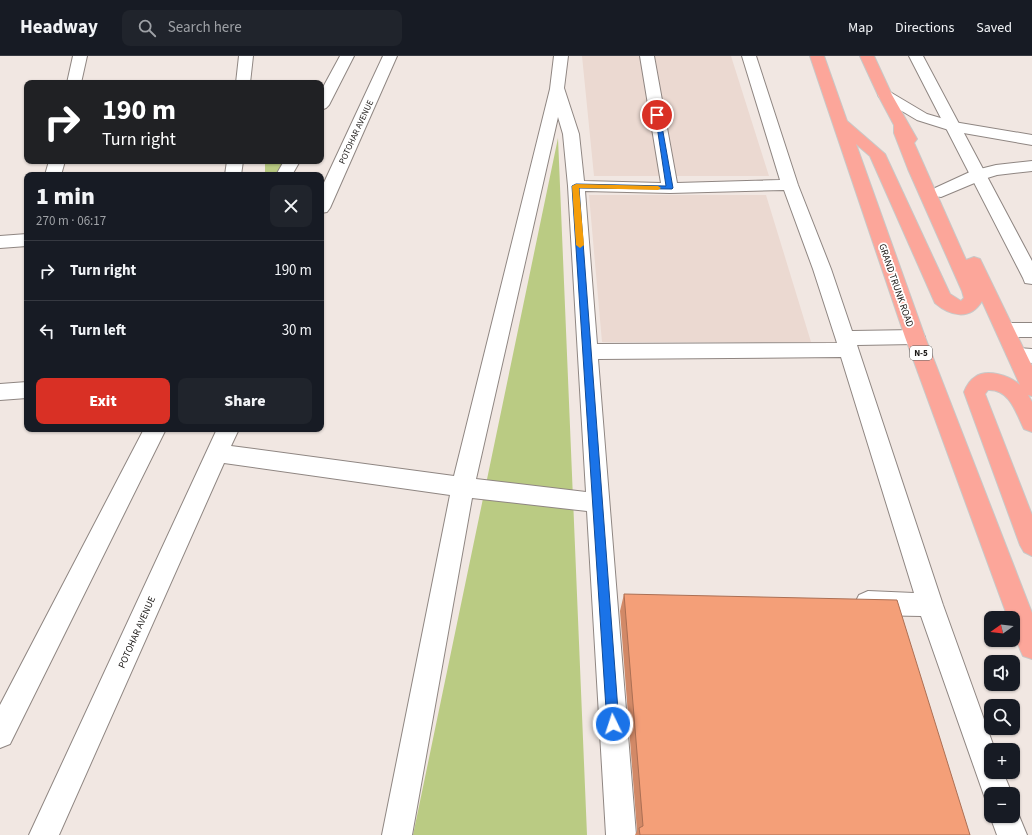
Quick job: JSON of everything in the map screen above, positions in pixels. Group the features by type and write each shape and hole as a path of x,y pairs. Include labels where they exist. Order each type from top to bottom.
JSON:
{"highway":[{"name":"GRAND TRUNK ROAD","path":"817,56 842,124 915,337 1032,648"},
{"path":"867,56 901,126 941,192 1006,330 1025,356 1032,388"},
{"path":"842,124 877,154 942,298 949,305 957,308 965,307 971,304 974,299 916,169 902,133 901,126"},
{"path":"1032,423 1017,395 1005,384 994,381 983,382 974,392 1032,545"}],"street":[{"path":"75,80 80,56"},
{"path":"243,80 246,56"},
{"path":"324,99 347,56"},
{"name":"POTOHAR AVENUE","path":"324,201 390,56"},
{"path":"397,835 463,487 557,88 561,56"},
{"path":"647,56 670,188"},
{"path":"749,56 790,185 822,270 930,605 995,787"},
{"path":"916,56 1032,278"},
{"path":"557,88 571,134 599,503 617,597 620,835"},
{"path":"885,95 922,117 952,126 1032,140"},
{"path":"941,192 978,175 996,170 1032,166"},
{"path":"576,186 670,188 790,185"},
{"path":"0,242 24,240"},
{"path":"1006,330 1032,330"},
{"path":"588,352 846,344 915,337"},
{"path":"0,392 24,390"},
{"path":"0,734 153,432"},
{"name":"POTOHAR AVENUE","path":"44,835 227,432"},
{"path":"218,453 463,487 599,503"},
{"path":"842,603 930,605"},
{"path":"1008,823 1012,835"}],"shaded area":[{"path":"582,56 731,56 769,176 594,176"},
{"path":"589,195 766,195 811,342 602,342"}],"green space":[{"path":"558,138 587,835 413,835"},
{"path":"265,164 289,164 285,172 265,172"}],"building":[{"path":"624,594 897,600 970,835 640,835 639,828 643,826"}],"slow traffic":[{"path":"580,245 576,186 658,188"}],"route":[{"path":"613,724 576,186 670,188 657,115"}]}
